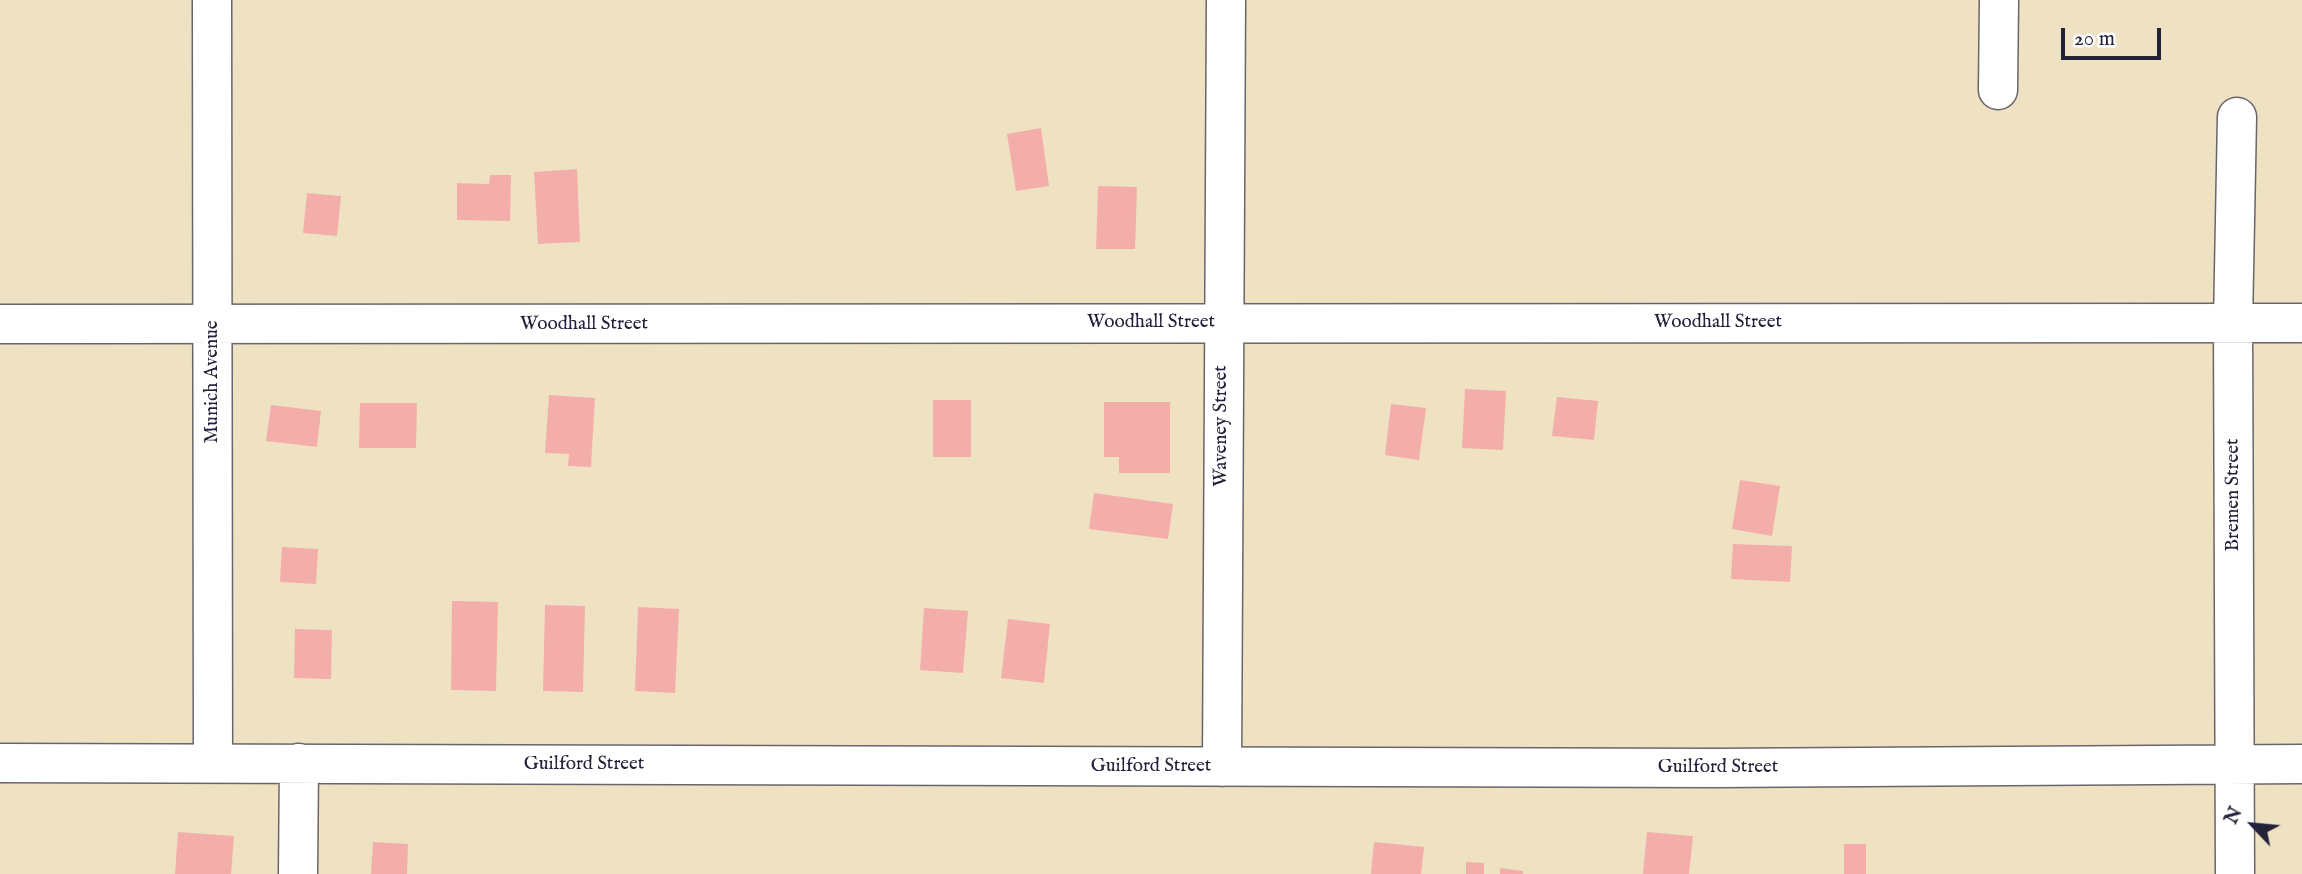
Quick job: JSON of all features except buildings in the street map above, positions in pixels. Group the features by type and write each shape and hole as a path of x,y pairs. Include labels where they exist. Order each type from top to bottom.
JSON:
{"street":[{"name":"Munich Avenue","path":"212,0 213,763"},
{"name":"Waveney Street","path":"1222,767 1222,323 1226,0"},
{"path":"1998,90 2000,0"},
{"name":"Bremen Street","path":"2235,874 2233,323 2237,117"},
{"name":"Woodhall Street","path":"0,324 2302,323"},
{"path":"298,874 299,763"},
{"name":"Guilford Street","path":"0,764 1222,767 2302,764"}]}
